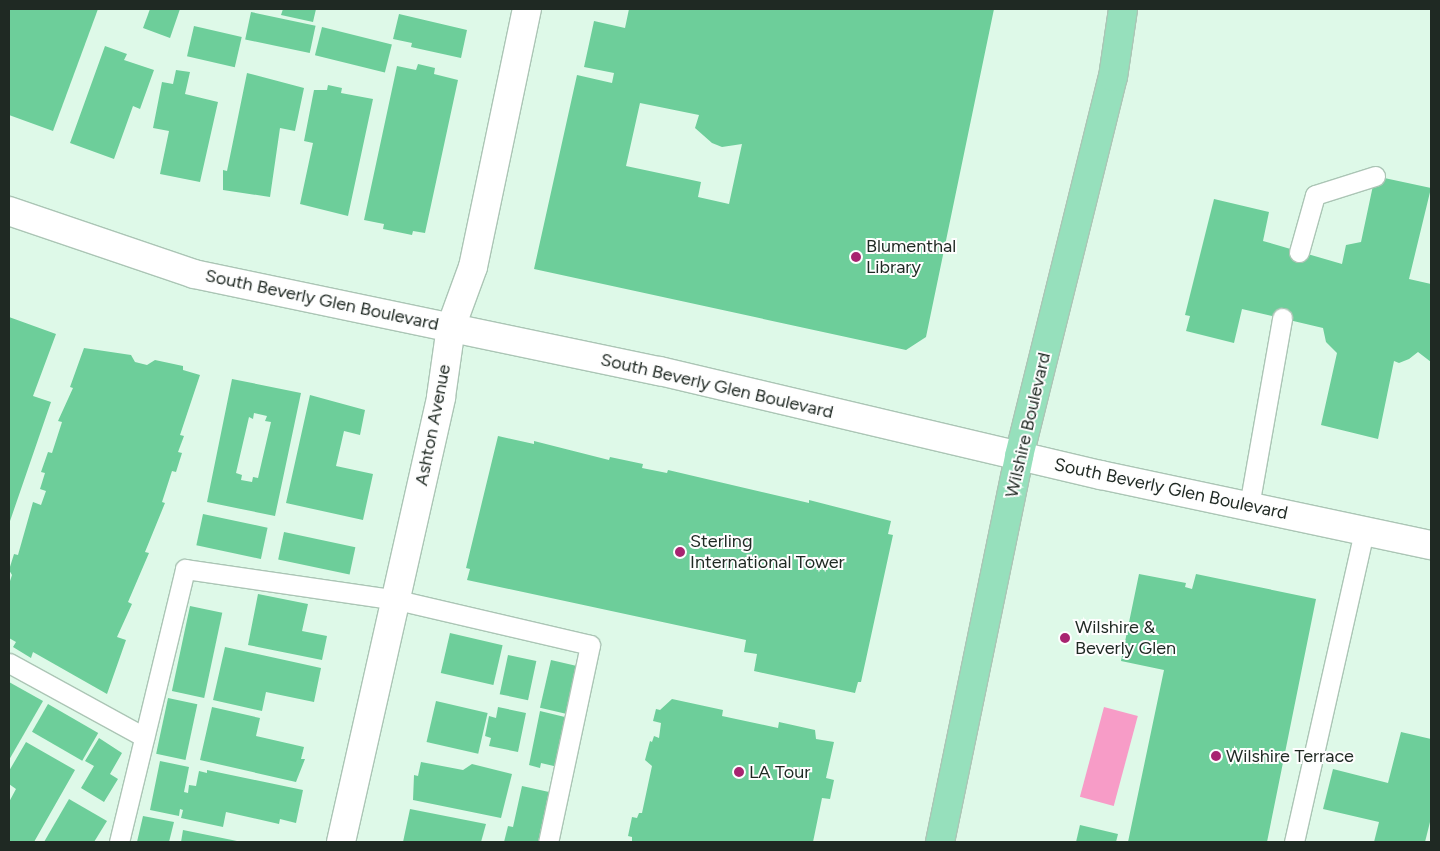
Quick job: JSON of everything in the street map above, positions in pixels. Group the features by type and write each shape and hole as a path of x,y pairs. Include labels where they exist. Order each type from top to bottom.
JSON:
{"main road":[{"name":"Ashton Avenue","path":"341,842 397,600 441,397 451,327 473,267 527,9"},
{"name":"Wilshire Boulevard","path":"940,842 1019,456 1113,77 1123,9"},
{"name":"South Beverly Glen Boulevard","path":"9,210 194,274 660,372 1019,456 1431,545"}],"lane":[{"path":"1299,252 1316,195 1375,176"},
{"path":"1249,506 1269,409 1282,318"},
{"path":"1294,842 1364,531"},
{"path":"119,842 185,569 397,600 590,645 548,842"},
{"path":"9,662 144,737"}],"shaded area":[{"path":"1104,707 1138,716 1114,806 1080,797"}],"building":[{"path":"9,9 98,9 53,131 9,115"},
{"path":"150,9 180,9 170,38 143,28"},
{"path":"283,9 316,9 313,22 281,15"},
{"path":"629,9 994,9 926,337 906,350 534,269 577,75 612,83 614,73 584,67 594,21 625,28","holes":["640,103 699,115 695,128 712,143 722,147 742,144 729,204 698,197 701,182 626,166"]},
{"path":"251,12 316,26 310,53 245,39"},
{"path":"399,14 467,30 461,58 411,47 412,43 393,39"},
{"path":"194,26 242,37 235,67 187,56"},
{"path":"322,27 392,44 385,73 315,55"},
{"path":"105,46 127,54 124,60 154,70 140,109 133,106 114,159 70,143"},
{"path":"418,64 435,68 434,74 458,80 425,233 413,231 412,235 383,229 384,224 364,220 397,66 416,70"},
{"path":"176,70 190,72 185,94 218,102 200,182 160,174 169,131 153,128 162,82 173,84"},
{"path":"247,73 304,88 295,131 280,128 270,197 223,190 223,170 227,171"},
{"path":"328,85 342,88 341,93 373,99 348,216 300,204 313,143 304,141 314,90 327,90"},
{"path":"1375,176 1431,188 1409,279 1431,284 1431,362 1418,352 1409,359 1399,363 1394,361 1378,439 1321,425 1337,353 1326,342 1323,328 1242,309 1234,343 1186,331 1190,316 1185,315 1214,199 1269,212 1263,241 1342,264 1346,245 1361,242"},
{"path":"9,317 56,334 33,396 51,402 9,524"},
{"path":"84,348 131,355 135,362 147,365 155,360 183,366 183,370 200,375 180,435 184,436 178,452 182,453 176,472 172,471 162,502 165,503 145,552 149,553 128,602 132,604 117,637 126,640 107,694 33,652 31,658 13,647 16,642 9,638 9,584 12,575 9,570 14,554 18,555 33,502 41,505 46,491 40,489 45,473 41,472 48,452 52,453 62,422 58,421 73,388 70,387"},
{"path":"232,379 301,393 275,516 207,502","holes":["254,413 267,416 265,421 271,422 258,478 253,477 252,482 241,480 242,475 236,473 249,417 253,419"]},
{"path":"310,395 365,410 360,435 344,431 336,466 373,474 363,520 286,503"},
{"name":"Sterling International Tower","path":"498,436 534,444 534,441 609,460 610,457 643,464 642,468 667,473 668,470 809,503 809,500 891,521 888,534 893,535 861,682 858,682 855,693 754,671 757,654 744,652 746,640 467,580 470,569 466,568"},
{"path":"203,514 268,528 261,559 196,545"},
{"path":"284,532 355,547 350,575 278,559"},
{"name":"Wilshire Terrace","path":"1139,574 1186,583 1185,587 1192,589 1196,574 1316,599 1267,842 1128,842 1164,670 1121,661"},
{"path":"258,594 308,604 302,631 327,636 322,660 248,645"},
{"path":"190,606 222,613 204,698 172,691"},
{"path":"450,633 503,645 493,685 441,673"},
{"path":"225,647 321,668 314,702 266,692 262,711 213,700"},
{"path":"508,655 536,661 528,700 500,694"},
{"path":"551,660 581,667 570,715 540,708"},
{"path":"9,682 43,701 9,760"},
{"path":"168,698 197,704 185,760 156,754"},
{"name":"LA Tour","path":"672,699 723,710 722,716 778,728 779,722 815,730 816,739 834,742 826,778 834,780 830,799 822,798 813,842 632,841 632,837 628,836 632,817 637,818 639,813 642,813 652,766 645,760 650,741 652,742 654,736 659,738 661,723 653,721 656,709 660,710"},
{"path":"436,701 488,713 478,754 427,742"},
{"path":"48,704 98,733 82,761 32,732"},
{"path":"212,707 260,718 256,736 304,747 301,759 305,759 296,782 200,760"},
{"path":"498,707 526,713 518,752 489,746 491,738 485,736 489,716 496,718"},
{"path":"540,711 569,718 558,767 541,763 540,768 529,765"},
{"path":"1401,732 1431,739 1431,818 1425,842 1374,842 1379,822 1323,809 1333,769 1388,783"},
{"path":"99,738 122,753 110,774 118,779 104,802 81,788 94,766 85,761"},
{"path":"26,742 75,770 34,842 9,842 9,802 16,789 9,784 9,771"},
{"path":"160,761 189,767 184,792 188,793 189,785 196,786 199,771 207,773 207,770 303,790 296,823 280,819 279,824 226,812 223,827 181,818 183,810 180,809 179,816 150,810"},
{"path":"421,762 463,770 472,764 512,774 501,818 413,800 414,775 418,776"},
{"path":"522,786 549,792 538,842 504,842 508,826 513,827"},
{"path":"69,799 107,821 94,842 44,842"},
{"path":"410,809 486,824 481,842 403,842"},
{"path":"143,816 174,822 169,842 137,842"},
{"path":"1080,825 1118,834 1116,842 1076,842"},
{"path":"183,830 237,841 181,842"}],"place":[{"name":"Blumenthal Library","path":"856,257"},
{"name":"Sterling International Tower","path":"680,552"},
{"name":"Wilshire & Beverly Glen","path":"1065,638"},
{"name":"Wilshire Terrace","path":"1216,756"},
{"name":"LA Tour","path":"739,772"}]}
